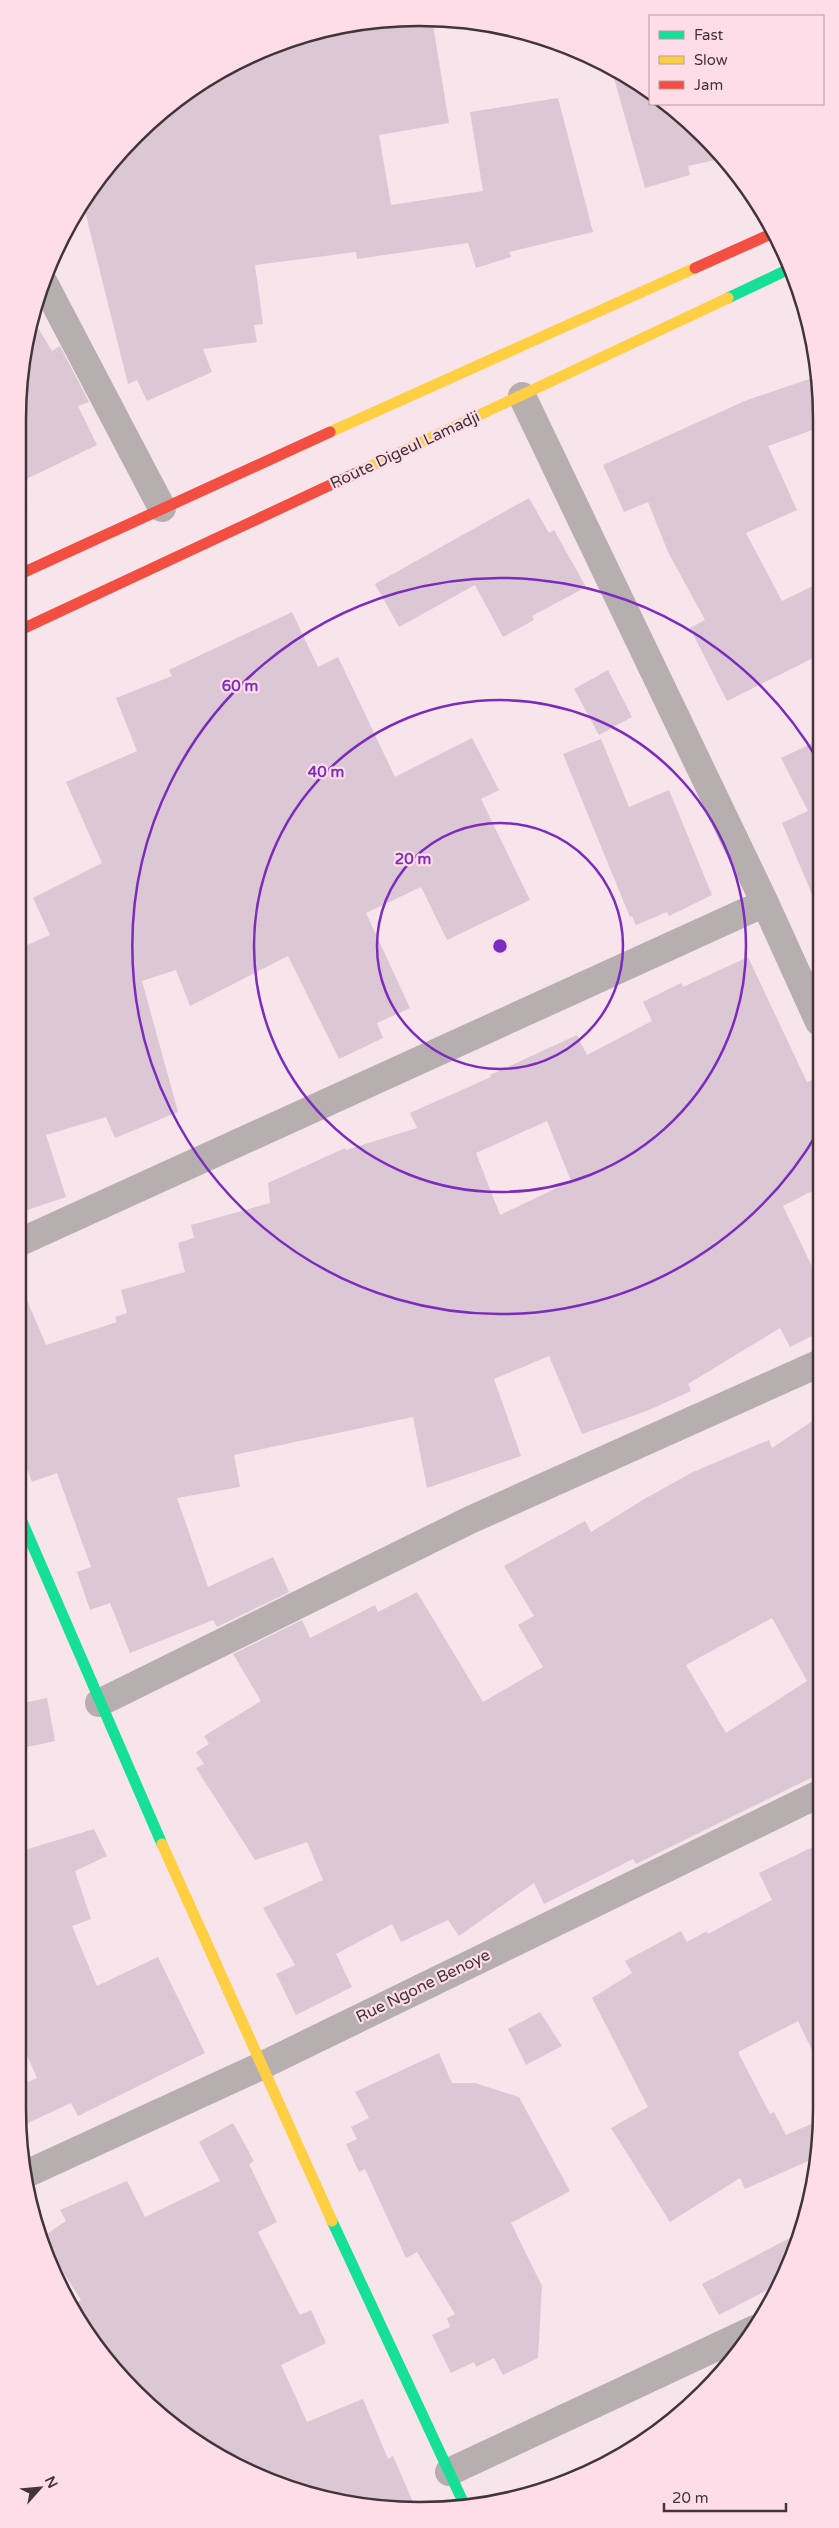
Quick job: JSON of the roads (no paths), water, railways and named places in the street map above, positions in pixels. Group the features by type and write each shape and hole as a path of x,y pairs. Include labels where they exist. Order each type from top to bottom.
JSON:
{"main road":[{"path":"26,572 162,508 767,236"},
{"name":"Route Digeul Lamadji","path":"26,627 784,271"},
{"path":"26,1531 99,1703 261,2066 462,2499"}],"street":[{"path":"48,290 162,508"},
{"path":"522,396 765,903 813,1009"},
{"path":"26,1239 765,903"},
{"path":"99,1703 470,1520 813,1366"},
{"name":"Rue Ngone Benoye","path":"32,2171 261,2066 813,1798"},
{"path":"449,2472 739,2336"}]}
